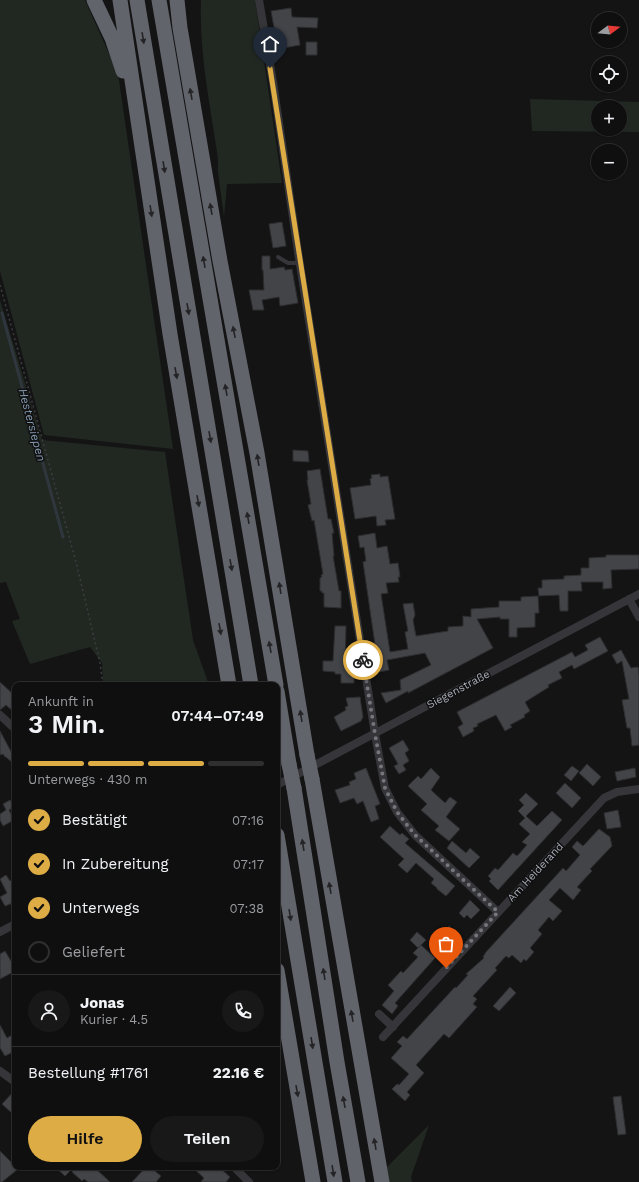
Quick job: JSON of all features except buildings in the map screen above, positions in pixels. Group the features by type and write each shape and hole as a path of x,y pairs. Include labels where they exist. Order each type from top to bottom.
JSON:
{"highway":[{"path":"94,0 112,38 121,62 128,85 136,134 143,158"},
{"path":"120,0 170,334 228,682"},
{"path":"136,0 250,682"},
{"path":"159,0 275,682"},
{"path":"177,0 180,28 217,246 257,452 307,755 382,1182"},
{"path":"280,708 358,1182"},
{"path":"280,853 335,1182"},
{"path":"280,988 313,1182"}],"street":[{"path":"259,0 375,734 385,788 397,812 415,835 498,912"},
{"name":"Siegenstraße","path":"280,783 639,594"},
{"path":"630,599 639,617"},
{"path":"0,715 12,726"},
{"name":"Am Heiderand","path":"383,1037 604,798 617,792 639,788"},
{"path":"0,932 12,926"},
{"path":"379,1014 393,1027"},
{"path":"0,1070 12,1080"},
{"path":"237,1170 250,1182"}],"lane":[{"path":"278,257 288,263 300,263"}],"path":[{"path":"0,285 76,562 100,663 103,682"}],"shaded area":[{"path":"0,0 85,0 118,74 173,449 44,435 0,271"},
{"path":"201,0 255,0 282,183 227,184 224,217 218,172 218,158 203,59"},
{"path":"530,99 591,101 591,132 532,131"},
{"path":"627,102 639,102 639,132 627,132"},
{"path":"0,300 42,440 165,452 193,640 208,682 103,682 102,663 90,647 30,664 12,621 20,619 6,582 0,583"},
{"path":"429,1125 411,1177 412,1182 389,1182 386,1168"}],"waterway":[{"name":"Hestersiepen","path":"2,313 63,537"}],"way so far":[{"path":"363,660 385,788 397,812 415,835 498,912 446,968"}],"route":[{"path":"270,68 363,660"}]}
